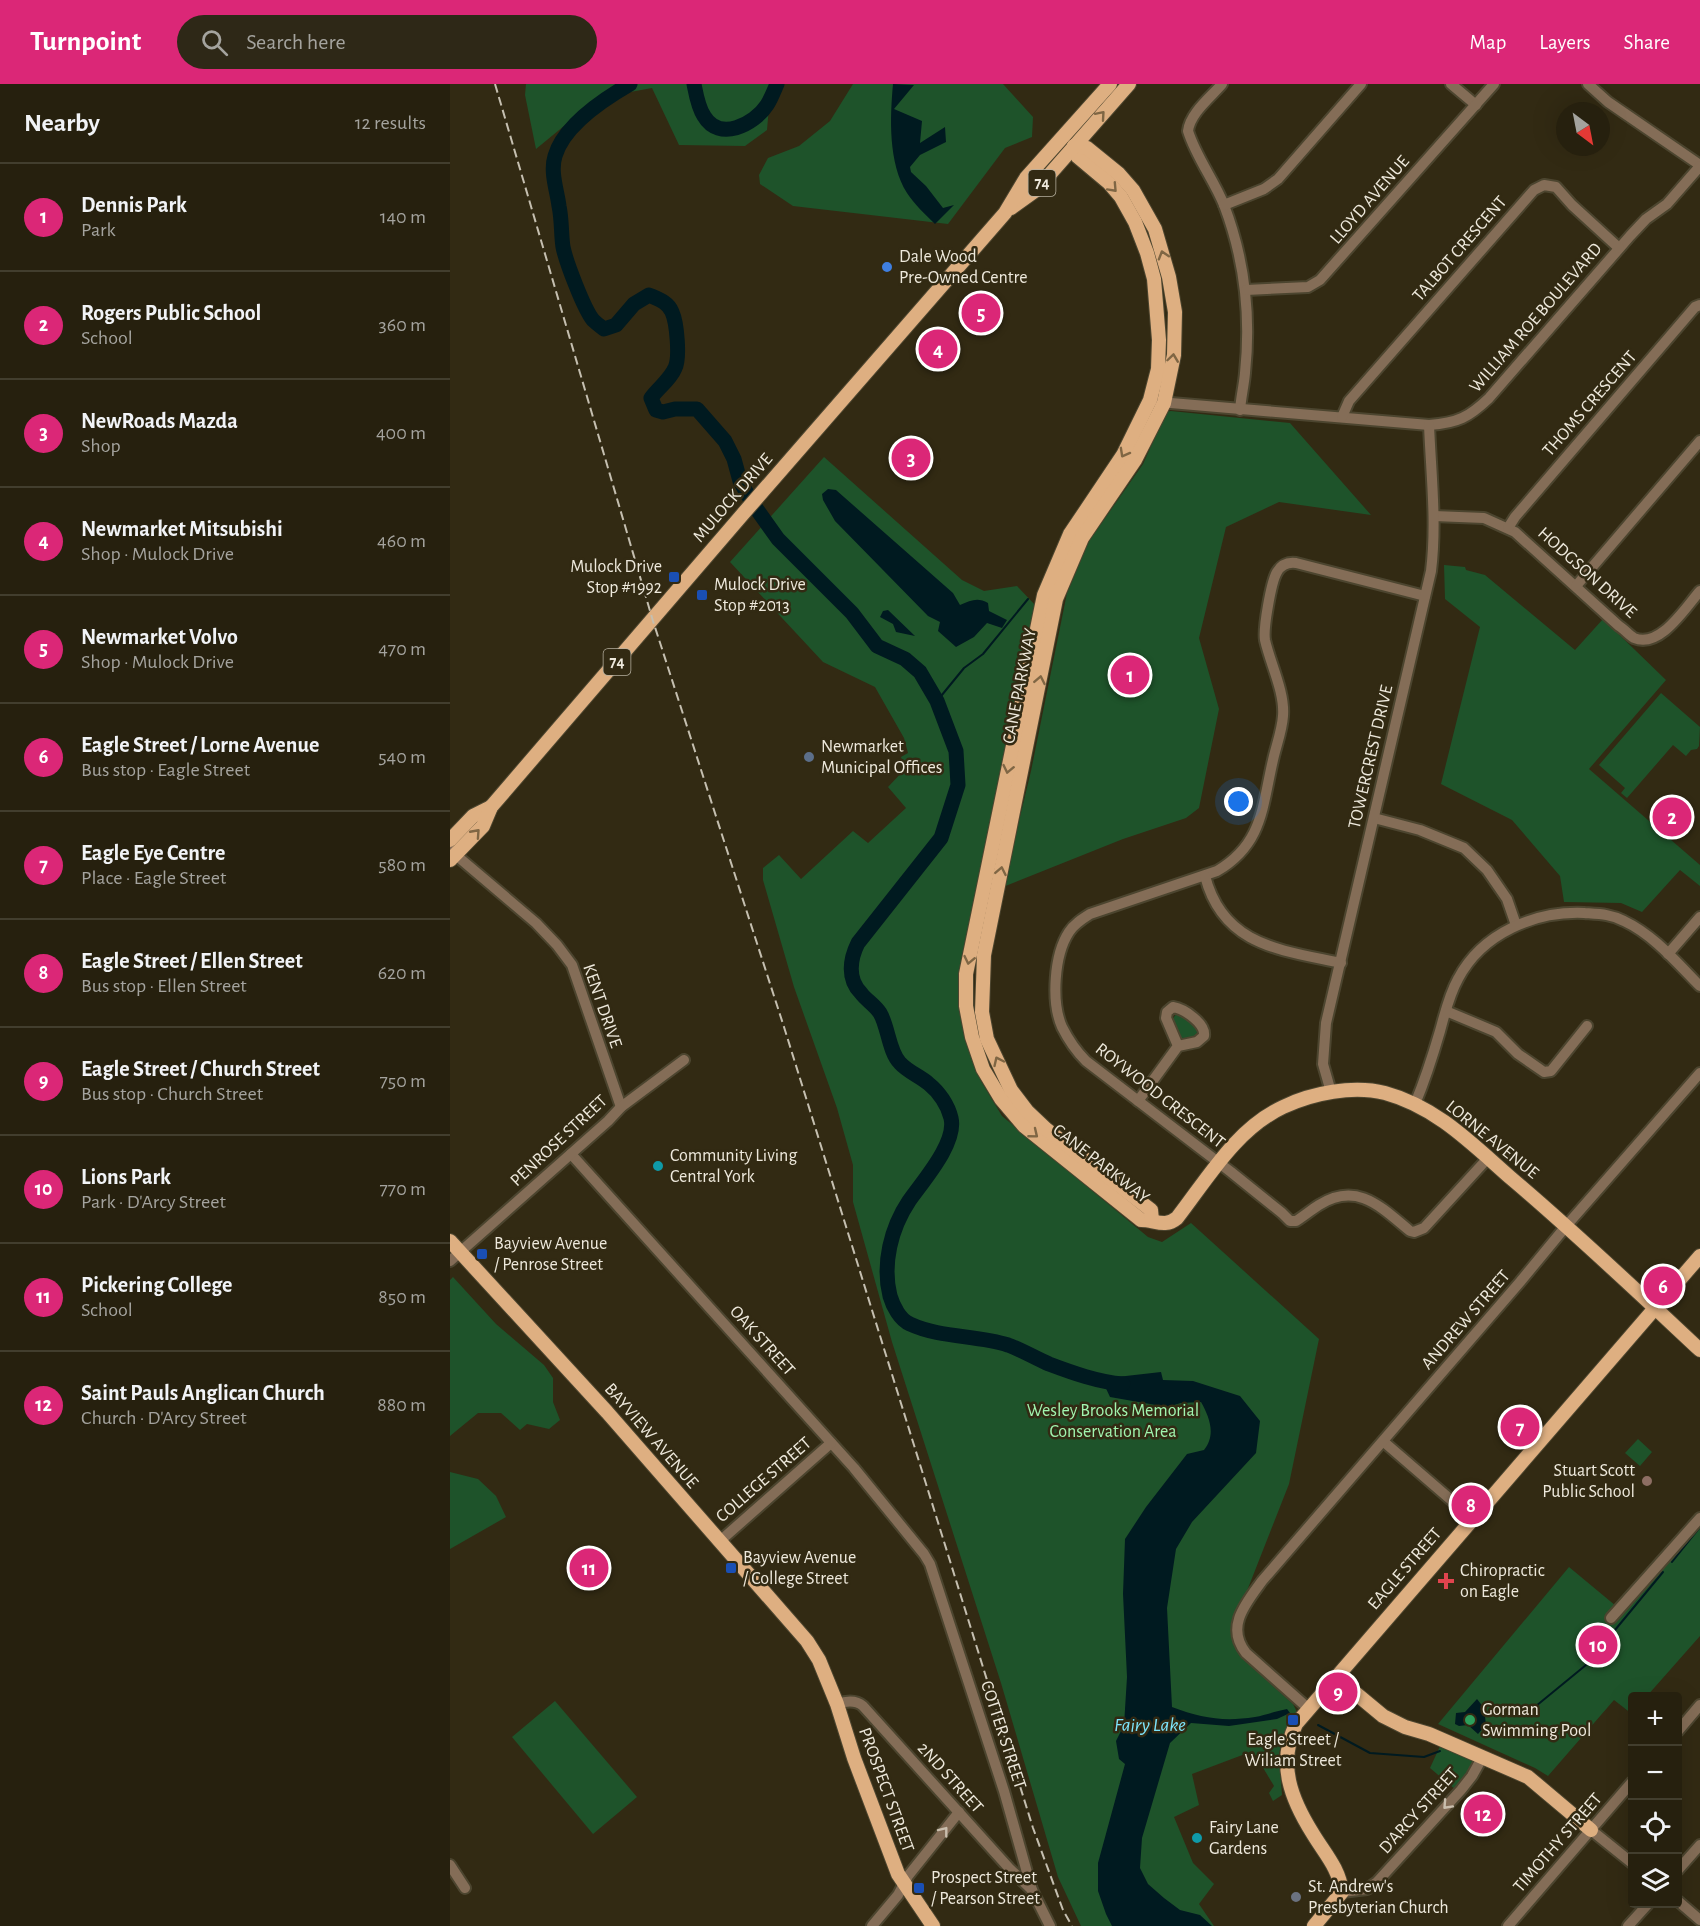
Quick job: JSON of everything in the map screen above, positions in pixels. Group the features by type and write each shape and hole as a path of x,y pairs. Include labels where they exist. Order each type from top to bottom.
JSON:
{"main road":[{"name":"MULOCK DRIVE","path":"452,855 483,826 491,807 1005,213 1026,178 1110,84"},
{"name":"MULOCK DRIVE","path":"1005,213 1036,190 1129,84"},
{"name":"CANE PARKWAY","path":"1074,147 1087,148 1119,174 1133,190 1155,229 1169,277 1175,312 1174,355 1164,403 1135,460 1082,538 1056,599 984,955 982,1012 987,1039 1011,1090 1027,1111 1046,1128 1151,1210 1152,1220 1141,1220 1024,1126 1001,1099 983,1069 972,1037 966,1006 966,974 1044,595 1070,534 1123,455 1150,400 1158,369 1160,340 1154,279 1135,222 1121,197 1109,183 1078,158 1074,147"},
{"name":"MULOCK DRIVE","path":"450,840 473,816 491,807"},
{"name":"LORNE AVENUE","path":"1152,1220 1167,1224 1177,1218 1230,1149 1251,1128 1283,1107 1331,1092 1383,1093 1415,1104 1449,1124 1567,1225 1700,1350"},
{"name":"BAYVIEW AVENUE","path":"450,1240 455,1257 607,1412 807,1641 819,1659"},
{"name":"EAGLE STREET","path":"1341,1885 1292,1795 1287,1777 1288,1742 1296,1724 1700,1256"},
{"name":"PROSPECT STREET","path":"819,1659 898,1874 933,1926"},
{"path":"1336,1677 1368,1706 1383,1716 1528,1778 1591,1830"},
{"path":"1314,1926 1341,1885"}],"street":[{"path":"1222,84 1196,114 1188,131 1224,205 1239,250 1246,290 1247,345 1240,410"},
{"path":"1224,205 1264,189 1278,179 1361,84"},
{"path":"1451,84 1476,105"},
{"name":"LLOYD AVENUE","path":"1246,290 1308,287 1320,280 1494,84"},
{"path":"1588,84 1625,114 1700,166"},
{"name":"CANE PARKWAY","path":"1063,137 1074,147"},
{"name":"WILLIAM ROE BOULEVARD","path":"1150,400 1240,410 1430,425 1460,420 1474,412 1489,398 1646,219 1667,204 1700,166"},
{"name":"TALBOT CRESCENT","path":"1341,417 1349,401 1534,190 1549,185 1556,188 1572,206 1620,248"},
{"name":"THOMS CRESCENT","path":"1508,528 1591,427 1695,307 1700,305"},
{"path":"1157,314 1175,312"},
{"name":"TOWERCREST DRIVE","path":"1331,1092 1323,1064 1324,1041 1431,571 1434,550 1434,516 1430,425"},
{"path":"1575,586 1700,441"},
{"name":"HODGSON DRIVE","path":"1434,516 1484,518 1515,532 1634,638 1650,640 1659,635 1700,591"},
{"name":"ROYWOOD CRESCENT","path":"1425,596 1296,563 1286,564 1277,572 1264,628 1264,638 1284,713 1261,814 1251,840 1243,851 1227,865 1205,876 1081,919 1070,930 1060,951 1056,991 1057,1011 1066,1034 1086,1060 1290,1221 1296,1221 1320,1204 1353,1195 1374,1202 1414,1232 1424,1228 1488,1158"},
{"path":"1374,818 1420,830 1464,848 1487,870 1507,899 1516,925"},
{"name":"KENT DRIVE","path":"452,855 536,923 572,965 621,1107"},
{"path":"1205,876 1216,903 1227,919 1242,933 1268,947 1341,963"},
{"path":"1415,1104 1456,981 1474,955 1516,925 1547,915 1573,912 1611,915 1626,921 1643,933 1700,986"},
{"path":"1668,954 1700,918"},
{"path":"1446,1011 1496,1032 1518,1054 1545,1072 1551,1071 1587,1026"},
{"path":"1138,1101 1178,1046"},
{"name":"PENROSE STREET","path":"455,1257 621,1107 684,1060"},
{"name":"ANDREW STREET","path":"1309,1709 1239,1645 1236,1632 1238,1620 1257,1588 1700,1073"},
{"name":"OAK STREET","path":"571,1154 877,1495 924,1554"},
{"path":"1383,1442 1473,1518"},
{"name":"COLLEGE STREET","path":"720,1541 831,1443"},
{"path":"1611,1618 1700,1518"},
{"name":"COTTER STREET","path":"924,1554 930,1564 1004,1791 1032,1890 1050,1926"},
{"name":"2ND STREET","path":"837,1704 858,1702 863,1706 1009,1868 1032,1890"},
{"path":"1682,1725 1700,1705"},
{"name":"D'ARCY STREET","path":"1341,1885 1366,1889 1377,1882 1461,1790 1482,1758"},
{"name":"TIMOTHY STREET","path":"1508,1926 1628,1787"},
{"path":"872,1926 959,1812"},
{"path":"1591,1830 1628,1860"},
{"path":"1682,1865 1700,1845"},
{"path":"450,1864 465,1888"},
{"path":"1682,1905 1700,1920"},
{"path":"1628,1926 1644,1908"}],"green space":[{"path":"526,84 771,84 767,130 745,146 679,145 652,88 598,98 536,149 525,95"},
{"path":"853,84 1003,84 1033,117 1032,137 1005,148 948,224 793,206 760,184 759,175 768,158 799,146 830,121"},
{"path":"1164,412 1290,423 1371,515 1279,502 1226,527 1199,638 1219,709 1199,808 1186,818 1123,839 1003,887 1031,771 1067,593 1089,541 1143,464"},
{"name":"Wesley Brooks Memorial Conservation Area","path":"824,457 962,580 984,591 1017,586 1036,606 963,952 958,1004 966,1038 981,1081 1002,1116 1148,1237 1162,1242 1191,1223 1319,1339 1289,1484 1232,1629 1234,1645 1240,1656 1293,1704 1297,1712 1285,1732 1279,1753 1282,1795 1273,1801 1269,1793 1274,1786 1253,1751 1192,1774 1199,1805 1174,1817 1193,1863 1214,1884 1199,1904 1214,1926 1081,1926 1058,1877 1001,1683 892,1342 853,1202 853,1165 837,1108 794,987 763,880 763,868 779,855 801,879 853,831 868,843 906,808 888,787 905,769 901,757 908,753 904,738 875,687 823,662 730,562"},
{"path":"1444,565 1465,567 1466,570 1485,575 1575,650 1603,619 1666,680 1589,769 1700,865 1700,886 1680,870 1642,912 1621,903 1564,902 1560,876 1512,820 1441,784 1480,627 1445,599"},
{"path":"1661,693 1700,727 1699,746 1686,756 1673,745 1627,798 1621,793 1625,788 1599,765"},
{"path":"1176,1014 1186,1017 1196,1027 1198,1030 1194,1037 1181,1040 1172,1020"},
{"path":"453,1277 496,1324 544,1365 553,1378 553,1402 560,1420 549,1429 527,1424 520,1430 501,1413 478,1413 450,1436 450,1280"},
{"path":"1638,1439 1652,1452 1640,1466 1625,1453"},
{"path":"450,1472 478,1479 496,1496 506,1517 450,1549"},
{"path":"1700,1515 1700,1636 1651,1692 1628,1692 1628,1711 1614,1700 1548,1776 1438,1724 1569,1567 1616,1606"},
{"path":"555,1701 637,1797 593,1834 512,1737"},
{"path":"1441,1744 1472,1756 1475,1763 1456,1790 1430,1768"}],"water":[{"path":"893,84 914,85 894,109 922,121 920,143 945,127 946,142 920,155 910,167 911,172 926,186 943,208 954,205 935,224 910,197 896,168 891,125"},
{"path":"828,489 836,490 953,593 960,605 974,600 988,603 989,611 1007,620 1002,628 987,623 974,637 956,647 938,631 940,622 928,616 835,521 823,500 822,494"},
{"path":"888,610 915,636 896,632 893,624 880,617 883,611"},
{"name":"Fairy Lake","path":"1161,1372 1163,1380 1193,1381 1240,1396 1260,1421 1256,1453 1192,1522 1176,1549 1167,1608 1172,1707 1193,1714 1222,1719 1255,1717 1287,1709 1290,1713 1277,1719 1229,1726 1191,1723 1170,1743 1142,1838 1140,1868 1148,1884 1164,1898 1180,1910 1200,1915 1212,1926 1112,1926 1098,1891 1098,1863 1125,1764 1119,1759 1116,1741 1124,1725 1127,1677 1123,1594 1125,1539 1146,1507 1187,1454 1204,1450 1211,1432 1207,1414 1201,1402 1181,1403 1167,1407 1110,1397 1103,1382 1117,1377"},
{"name":"Gorman Swimming Pool","path":"1477,1699 1484,1708 1486,1725 1478,1734 1468,1725 1455,1724 1456,1713 1465,1712"}],"waterway":[{"path":"630,84 586,114 567,134 555,156 554,175 563,247 571,274 585,306 593,320 604,329 616,325 634,304 649,295 668,306 675,324 677,363 673,372 651,398 656,410 663,412 675,409 697,409 725,441 734,459 740,481 778,539 852,613 877,646 905,659 920,672 937,701 956,751 958,785 941,838 858,943 851,969 857,987 880,1013 896,1058 936,1091 951,1118 949,1139 944,1150 909,1201 893,1234 887,1271 891,1300 903,1319 922,1329 1008,1345 1067,1371 1123,1384"},
{"path":"694,84 704,116 710,124 727,129 736,128 754,119 768,103 777,84"},
{"path":"937,701 964,668 983,654 1028,599"},
{"path":"1672,1562 1700,1527"},
{"path":"1536,1706 1586,1665 1663,1572"},
{"path":"1318,1725 1370,1753 1424,1757 1440,1751"}],"railway":[{"path":"495,84 653,621 784,1027 1033,1828 1063,1910 1072,1926"}],"place":[{"name":"Dale Wood Pre-Owned Centre","path":"887,267"},
{"name":"Newmarket Volvo","path":"981,313"},
{"name":"Newmarket Mitsubishi","path":"938,349"},
{"name":"NewRoads Mazda","path":"911,458"},
{"name":"Mulock Drive Stop #1992","path":"674,577"},
{"name":"Mulock Drive Stop #2013","path":"702,595"},
{"name":"Dennis Park","path":"1130,675"},
{"name":"Newmarket Municipal Offices","path":"809,757"},
{"name":"Rogers Public School","path":"1672,817"},
{"name":"Community Living Central York","path":"658,1166"},
{"name":"Bayview Avenue / Penrose Street","path":"482,1254"},
{"name":"Eagle Street / Lorne Avenue","path":"1663,1286"},
{"name":"Eagle Eye Centre","path":"1520,1427"},
{"name":"Stuart Scott Public School","path":"1647,1481"},
{"name":"Eagle Street / Ellen Street","path":"1471,1505"},
{"name":"Pickering College","path":"589,1568"},
{"name":"Bayview Avenue / College Street","path":"731,1568"},
{"name":"Chiropractic on Eagle","path":"1446,1581"},
{"name":"Lions Park","path":"1598,1645"},
{"name":"Eagle Street / Church Street","path":"1338,1692"},
{"name":"Eagle Street / Wiliam Street","path":"1293,1720"},
{"name":"Gorman Swimming Pool","path":"1470,1720"},
{"name":"Saint Pauls Anglican Church","path":"1483,1814"},
{"name":"Fairy Lane Gardens","path":"1197,1838"},
{"name":"Prospect Street / Pearson Street","path":"919,1888"},
{"name":"St. Andrew's Presbyterian Church","path":"1296,1897"}]}
